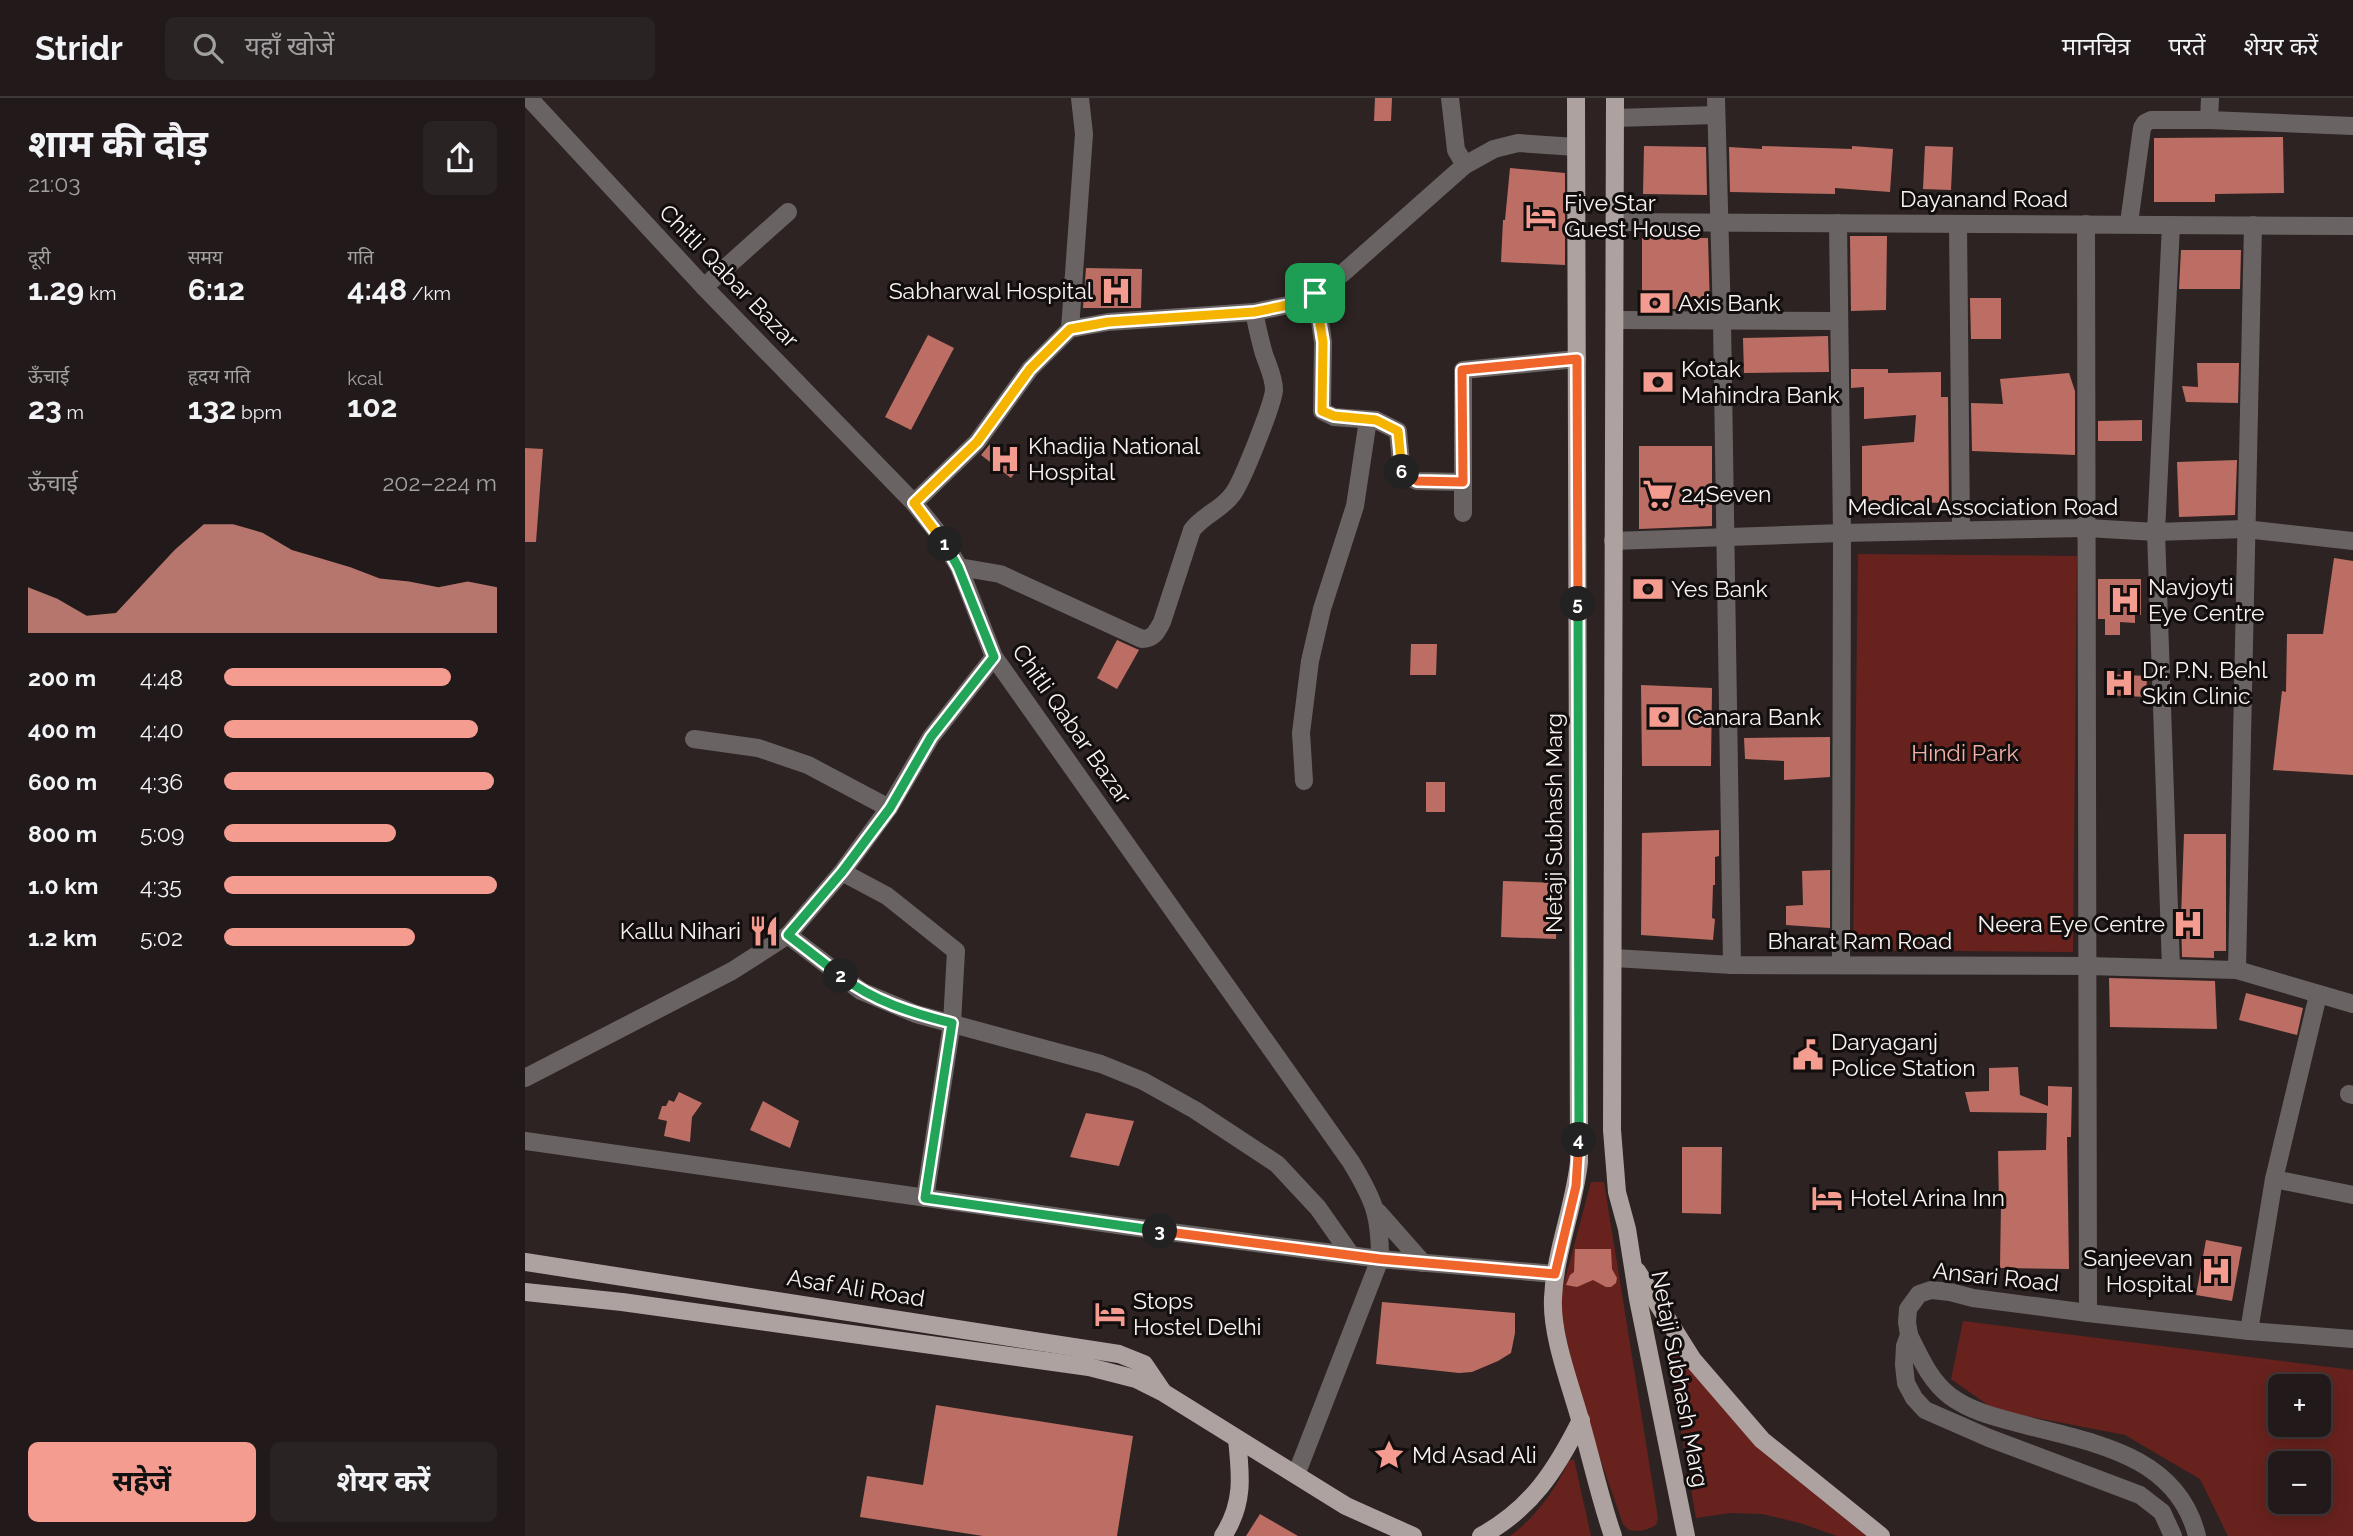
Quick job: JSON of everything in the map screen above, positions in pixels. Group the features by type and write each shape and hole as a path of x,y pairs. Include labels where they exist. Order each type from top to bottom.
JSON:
{"main road":[{"name":"Netaji Subhash Marg","path":"1576,98 1579,1162 1555,1274 1553,1318 1613,1536"},
{"name":"Netaji Subhash Marg","path":"1615,98 1612,1130 1617,1192 1634,1265 1638,1299 1686,1536"},
{"name":"Asaf Ali Road","path":"525,1262 1119,1354 1144,1364 1164,1393"},
{"path":"1634,1265 1693,1360 1762,1440 1881,1536"},
{"name":"Asaf Ali Road","path":"525,1292 622,1302 1089,1367 1136,1379 1164,1393 1346,1506 1413,1536"},
{"path":"1481,1536 1531,1499 1560,1462 1581,1420"},
{"path":"1223,1536 1234,1520 1241,1485 1237,1439"}],"street":[{"path":"1070,329 1084,134 1080,98"},
{"path":"1450,98 1456,150 1465,165"},
{"path":"2209,120 2210,98"},
{"name":"Chitli Qabar Bazar","path":"527,99 704,287 914,503 939,534 958,567 994,657 1351,1162 1369,1192 1380,1228 1380,1259 1296,1475"},
{"path":"1615,118 1716,106 1732,965"},
{"path":"2129,223 2145,123 2151,120 2353,126"},
{"path":"914,503 977,442 1030,369 1070,329 1108,322 1254,312 1288,305 1315,293 1343,273 1465,165 1494,149 1518,143 1576,148"},
{"path":"704,287 788,212"},
{"name":"Dayanand Road","path":"1615,222 2353,226"},
{"path":"1838,223 1842,533 1841,965"},
{"path":"1958,224 1961,529"},
{"path":"2086,225 2088,1313"},
{"path":"2171,225 2156,532 2171,968"},
{"path":"2237,970 2252,225"},
{"path":"1315,293 1323,342 1322,411 1334,416 1376,420 1398,431 1402,473 1417,481 1463,482"},
{"path":"958,567 1000,573 1142,639 1149,639 1156,634 1192,530 1201,518 1222,506 1234,493 1271,405 1274,389 1271,371 1254,312"},
{"path":"1615,320 1839,321"},
{"path":"1463,513 1462,370 1577,359"},
{"path":"1304,780 1301,733 1310,661 1322,608 1355,506 1368,419"},
{"name":"Medical Association Road","path":"1613,541 1961,529 2087,528 2156,532 2245,529 2353,541"},
{"path":"525,1078 732,971 788,935 842,872 890,808 931,737 994,657"},
{"path":"694,739 758,748 808,765 890,808"},
{"path":"842,872 887,896 956,951 952,1023 925,1198"},
{"path":"788,935 861,991 916,1014 1101,1064 1143,1081 1195,1110 1277,1164 1318,1208 1351,1255"},
{"name":"Bharat Ram Road","path":"1614,958 1732,965 2087,966 2237,970 2353,1004"},
{"path":"2249,1331 2274,1179 2318,995"},
{"path":"525,1142 1380,1259 1555,1274"},
{"path":"2274,1179 2353,1195"},
{"path":"1376,1209 1423,1263"},
{"name":"Ansari Road","path":"2173,1536 2162,1512 2140,1495 1989,1438 1925,1410 1906,1383 1904,1365 1905,1346 1909,1335 1908,1310 1919,1294 1931,1290 2088,1313 2249,1331 2353,1339"},
{"path":"1909,1335 1926,1369 1939,1386 1972,1409 2086,1441 2123,1454 2153,1469 2170,1483 2185,1505 2197,1536"}],"green space":[{"name":"Hindi Park","path":"1858,554 2077,556 2073,952 1853,950"},
{"path":"1591,1182 1604,1182 1658,1518 1656,1525 1636,1531 1629,1530 1623,1524 1578,1395 1559,1302"},
{"path":"1963,1321 2353,1370 2353,1536 2228,1536 2200,1479 2125,1435 1995,1410 1951,1379"},
{"path":"1666,1345 1872,1536 1837,1536 1762,1514 1730,1513 1696,1518"},
{"path":"1574,1459 1591,1536 1510,1536 1536,1512 1558,1482 1569,1461"}],"building":[{"path":"1375,98 1392,98 1391,121 1374,121"},
{"path":"2283,137 2284,193 2215,194 2215,202 2154,202 2154,138"},
{"path":"1644,146 1706,147 1707,195 1643,194"},
{"path":"1762,146 1893,149 1890,192 1835,188 1835,194 1730,192 1729,147 1762,149"},
{"path":"1925,146 1953,147 1951,190 1923,189"},
{"path":"1510,168 1565,173 1565,265 1501,262"},
{"path":"1850,236 1887,236 1886,310 1851,311"},
{"path":"1642,238 1708,238 1710,309 1642,309"},
{"path":"2181,250 2241,250 2240,289 2179,289"},
{"path":"1086,268 1142,269 1141,308 1083,308"},
{"path":"1970,298 2001,298 2001,339 1971,339"},
{"path":"928,335 954,348 911,430 885,417"},
{"path":"1828,336 1829,372 1744,373 1743,338"},
{"path":"2197,363 2239,363 2238,403 2186,402 2182,386 2198,387"},
{"path":"1851,369 1888,369 1888,373 1941,372 1941,397 1948,397 1949,503 1862,501 1862,446 1914,442 1916,415 1864,419 1864,387 1851,388"},
{"path":"2069,373 2075,391 2075,455 1972,451 1971,403 2003,404 2000,379"},
{"path":"2142,420 2142,441 2098,441 2098,421"},
{"path":"990,444 1019,467 1011,478 981,455"},
{"path":"1639,446 1712,446 1712,526 1639,529"},
{"path":"525,448 543,449 536,542 525,542"},
{"path":"2237,460 2235,515 2179,517 2177,462"},
{"path":"2334,558 2353,561 2353,775 2273,770 2282,691 2286,692 2287,634 2323,634"},
{"path":"2098,579 2141,579 2141,615 2135,615 2135,623 2120,622 2120,635 2105,635 2105,619 2098,619"},
{"path":"1117,640 1139,650 1117,689 1097,678"},
{"path":"1411,644 1437,644 1436,675 1410,675"},
{"path":"2106,674 2147,676 2146,697 2105,695"},
{"path":"1641,685 1712,688 1711,766 1642,766"},
{"path":"1830,737 1830,777 1784,780 1784,761 1745,759 1744,738"},
{"path":"1426,782 1445,782 1445,812 1426,812"},
{"path":"1719,830 1719,856 1715,857 1713,885 1713,940 1641,935 1642,833"},
{"path":"2184,834 2226,834 2226,951 2214,951 2214,958 2182,957"},
{"path":"1830,870 1830,928 1786,925 1786,906 1803,905 1802,871"},
{"path":"1503,881 1558,883 1556,939 1501,937"},
{"path":"2109,978 2215,981 2217,1029 2110,1027"},
{"path":"2246,993 2303,1008 2297,1035 2239,1020"},
{"path":"2018,1067 2020,1095 2048,1106 2048,1086 2072,1087 2071,1137 2067,1137 2069,1269 2000,1268 1998,1151 2046,1150 2047,1113 1970,1112 1965,1092 1989,1091 1989,1068"},
{"path":"679,1092 702,1103 692,1117 690,1142 664,1136 667,1121 658,1119 662,1106 666,1106 669,1100 674,1102"},
{"path":"763,1101 799,1121 790,1148 750,1130"},
{"path":"1086,1113 1134,1121 1119,1166 1070,1157"},
{"path":"1682,1147 1722,1147 1721,1214 1682,1213"},
{"path":"2206,1240 2242,1247 2232,1301 2196,1295"},
{"path":"1575,1249 1611,1249 1616,1283 1606,1287 1593,1280 1577,1287 1566,1285 1574,1272"},
{"path":"1382,1302 1515,1313 1511,1353 1472,1372 1376,1364"},
{"path":"936,1405 1133,1436 1117,1536 983,1536 860,1517 867,1476 923,1485"},
{"path":"1260,1514 1298,1536 1246,1536"}],"place":[{"name":"Five Star Guest House","path":"1541,216"},
{"name":"Sabharwal Hospital","path":"1116,291"},
{"name":"Axis Bank","path":"1655,303"},
{"name":"Kotak Mahindra Bank","path":"1658,382"},
{"name":"Khadija National Hospital","path":"1005,459"},
{"name":"24Seven","path":"1658,494"},
{"name":"Yes Bank","path":"1648,589"},
{"name":"Navjoyti Eye Centre","path":"2125,600"},
{"name":"Dr. P.N. Behl Skin Clinic","path":"2119,683"},
{"name":"Canara Bank","path":"1664,717"},
{"name":"Neera Eye Centre","path":"2188,924"},
{"name":"Kallu Nihari","path":"764,931"},
{"name":"Daryaganj Police Station","path":"1808,1055"},
{"name":"Hotel Arina Inn","path":"1827,1198"},
{"name":"Sanjeevan Hospital","path":"2216,1271"},
{"name":"Stops Hostel Delhi","path":"1110,1314"},
{"name":"Md Asad Ali","path":"1389,1455"}],"route":[{"path":"1315,293 1323,342 1322,411 1334,416 1376,420 1398,431 1402,473 1417,481 1463,482 1462,370 1577,359 1579,1162 1555,1274 1380,1259 925,1198 952,1023 916,1014 861,991 788,935 842,872 890,808 931,737 994,657 958,567 939,534 914,503 977,442 1030,369 1070,329 1108,322 1254,312 1288,305 1315,293"}]}
